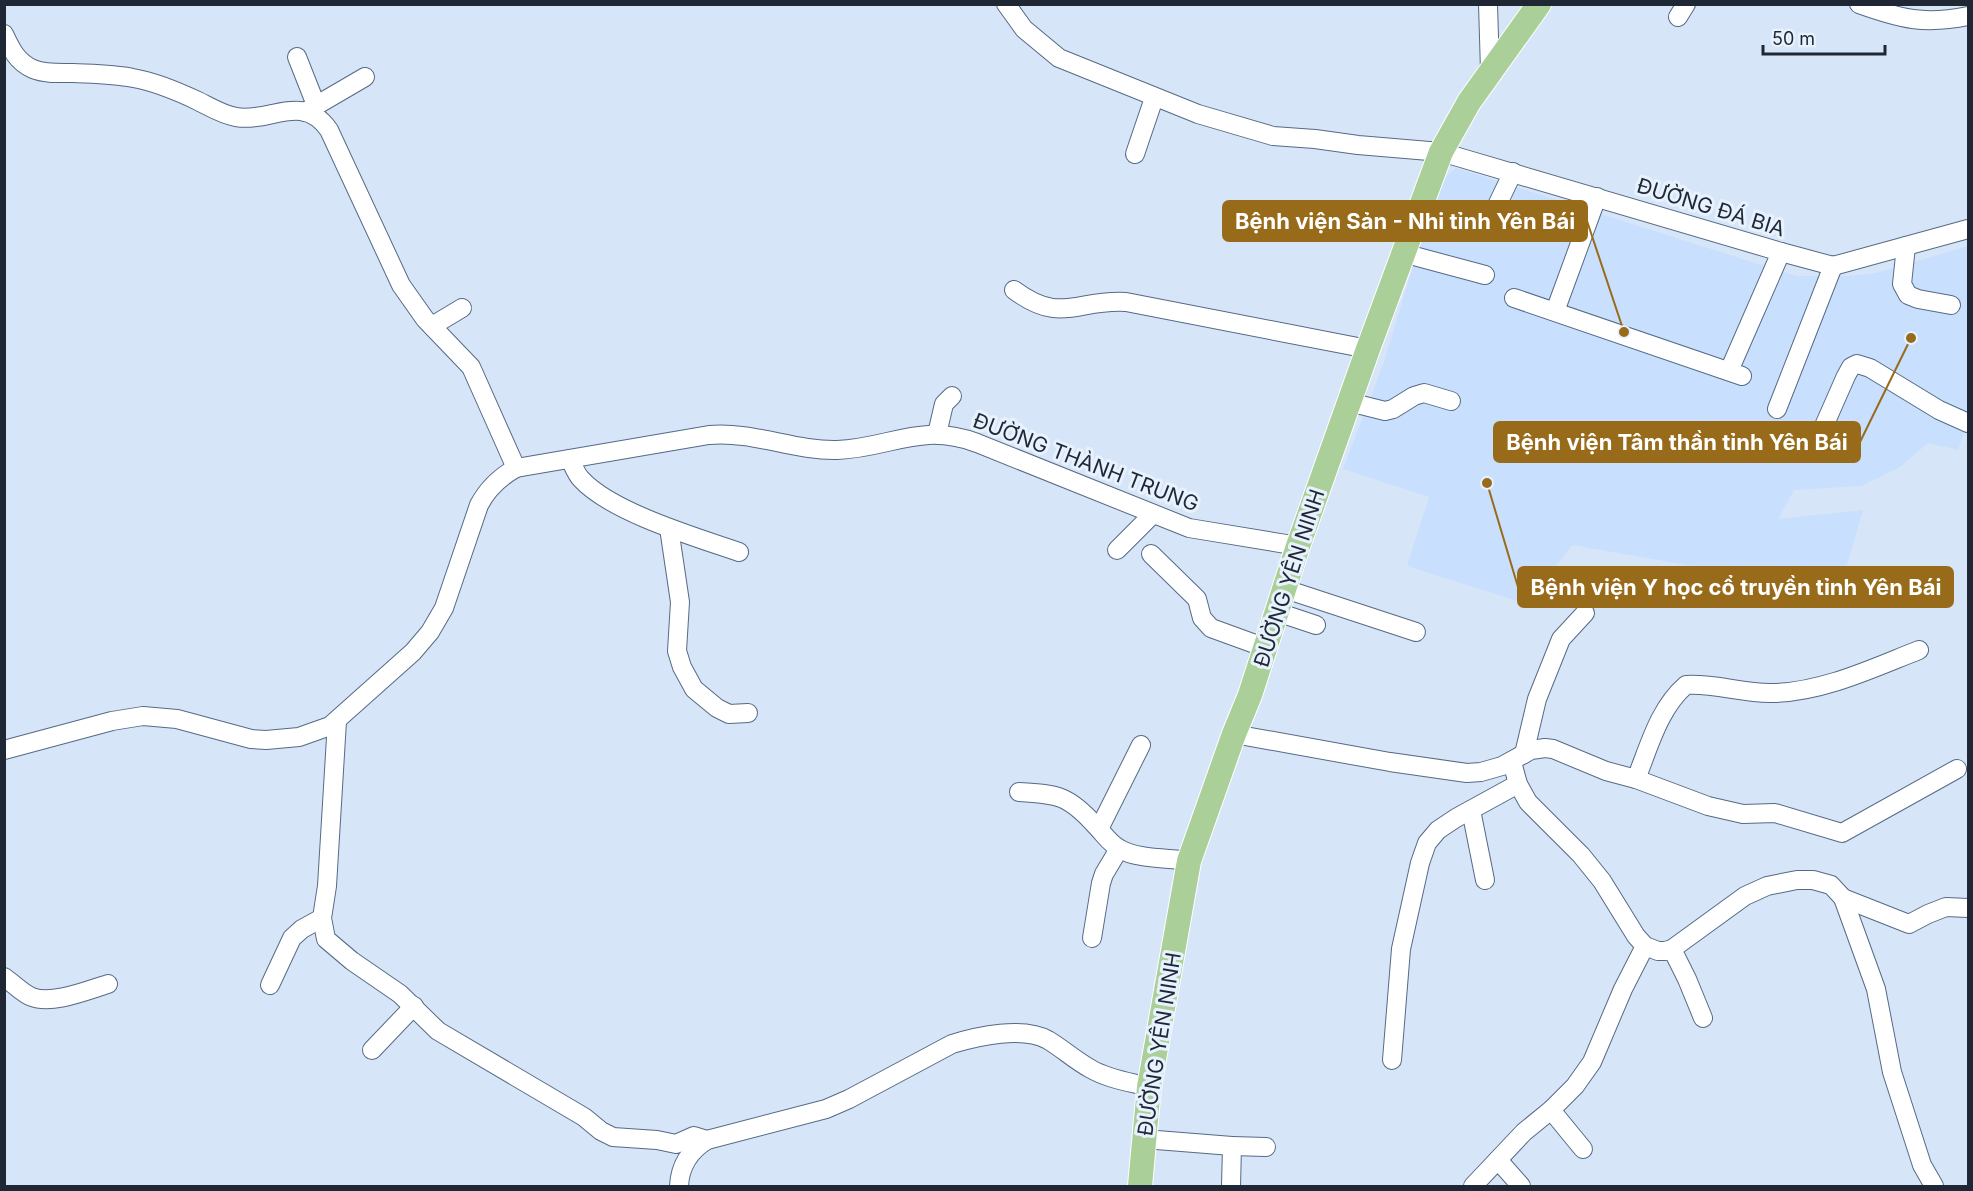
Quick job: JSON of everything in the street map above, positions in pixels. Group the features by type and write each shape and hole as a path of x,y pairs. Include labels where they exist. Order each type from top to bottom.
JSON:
{"main road":[{"name":"ĐƯỜNG YÊN NINH","path":"1140,1186 1149,1087 1189,861 1250,695 1349,402 1441,152 1469,102 1539,4"}],"street":[{"name":"ĐƯỜNG ĐÁ BIA","path":"1006,4 1024,29 1059,58 1198,114 1273,136 1441,152 1833,266"},
{"path":"1488,4 1490,71"},
{"path":"1859,4 1909,20 1928,21 1968,16"},
{"path":"4,34 12,52 18,59 39,71 134,78 173,89 221,112 237,117 251,118 310,108 364,77"},
{"path":"297,57 310,108 329,130 401,285 432,326 471,367 516,468"},
{"path":"1135,154 1154,98"},
{"path":"1490,222 1514,172"},
{"path":"1557,306 1597,197"},
{"path":"1777,409 1833,266 1968,229"},
{"path":"1906,246 1902,284 1908,295 1951,305"},
{"path":"1514,298 1735,374 1780,252"},
{"path":"1402,253 1485,275"},
{"path":"1014,290 1030,302 1052,309 1067,310 1102,302 1126,302 1368,349"},
{"path":"432,326 462,308"},
{"path":"1820,435 1846,376 1857,364 1870,368 1939,410 1968,423"},
{"path":"1349,402 1385,411 1424,393 1451,401"},
{"path":"937,434 944,404 952,396"},
{"name":"ĐƯỜNG THÀNH TRUNG","path":"4,750 127,718 143,716 177,719 251,739 266,740 299,737 330,726 413,652 430,632 444,608 479,505 498,480 516,468 723,434 737,434 828,450 852,448 922,434 962,438 1181,525 1203,531 1299,546"},
{"path":"570,459 580,478 611,502 669,528 738,552"},
{"path":"1117,550 1153,514"},
{"path":"669,528 680,602 677,651 682,667 694,689 717,708 729,714 748,713"},
{"path":"1151,554 1197,599 1202,618 1211,628 1266,648"},
{"path":"1285,589 1416,632"},
{"path":"1277,612 1316,625"},
{"path":"1585,614 1561,639 1537,699 1518,758 1518,784 1528,802 1581,855 1602,881 1636,936 1645,946 1658,951 1672,949 1745,896 1767,886 1797,880 1813,880 1831,885 1843,898 1876,989 1892,1072 1922,1164 1934,1186"},
{"path":"1636,779 1666,708 1674,696 1686,685 1772,693 1798,691 1834,682 1919,650"},
{"path":"337,721 327,885 322,918 326,939 414,1006 438,1031 584,1117 601,1131 613,1137 657,1140 676,1144 694,1136 707,1140"},
{"path":"1234,734 1454,771 1481,772 1539,748 1553,749 1606,771 1636,779 1727,811 1743,814 1775,813 1842,833 1958,769"},
{"path":"1100,830 1141,745"},
{"path":"1392,1060 1401,949 1420,863 1427,843 1438,830 1518,784"},
{"path":"1019,792 1062,797 1075,804 1119,849 1129,854 1189,861"},
{"path":"1472,810 1485,880"},
{"path":"1092,939 1101,883 1119,849"},
{"path":"1843,898 1909,924 1946,907 1968,909"},
{"path":"270,985 292,938 302,929 322,918"},
{"path":"1480,1183 1524,1132 1575,1086 1592,1062 1623,989 1645,946"},
{"path":"1672,949 1702,1018"},
{"path":"4,977 31,997 45,1000 108,984"},
{"path":"372,1050 414,1006"},
{"path":"679,1186 686,1159 707,1140 826,1109 952,1044 985,1036 1023,1033 1035,1035 1047,1040 1091,1070 1149,1087"},
{"path":"1551,1110 1583,1149"},
{"path":"1144,1139 1232,1146 1266,1146"},
{"path":"1231,1186 1232,1146"},
{"path":"1498,1160 1521,1186"}],"shaded area":[{"path":"1456,168 1796,276 1847,276 1876,273 1968,246 1968,432 1964,432 1958,450 1928,443 1900,467 1861,486 1794,490 1778,519 1863,510 1839,592 1573,545 1524,603 1407,566 1429,497 1343,469 1383,365 1438,185"}],"place":[{"name":"Bệnh viện Sản - Nhi tỉnh Yên Bái","path":"1624,332"},
{"name":"Bệnh viện Tâm thần tỉnh Yên Bái","path":"1911,338"},
{"name":"Bệnh viện Y học cổ truyền tỉnh Yên Bái","path":"1487,483"}]}
